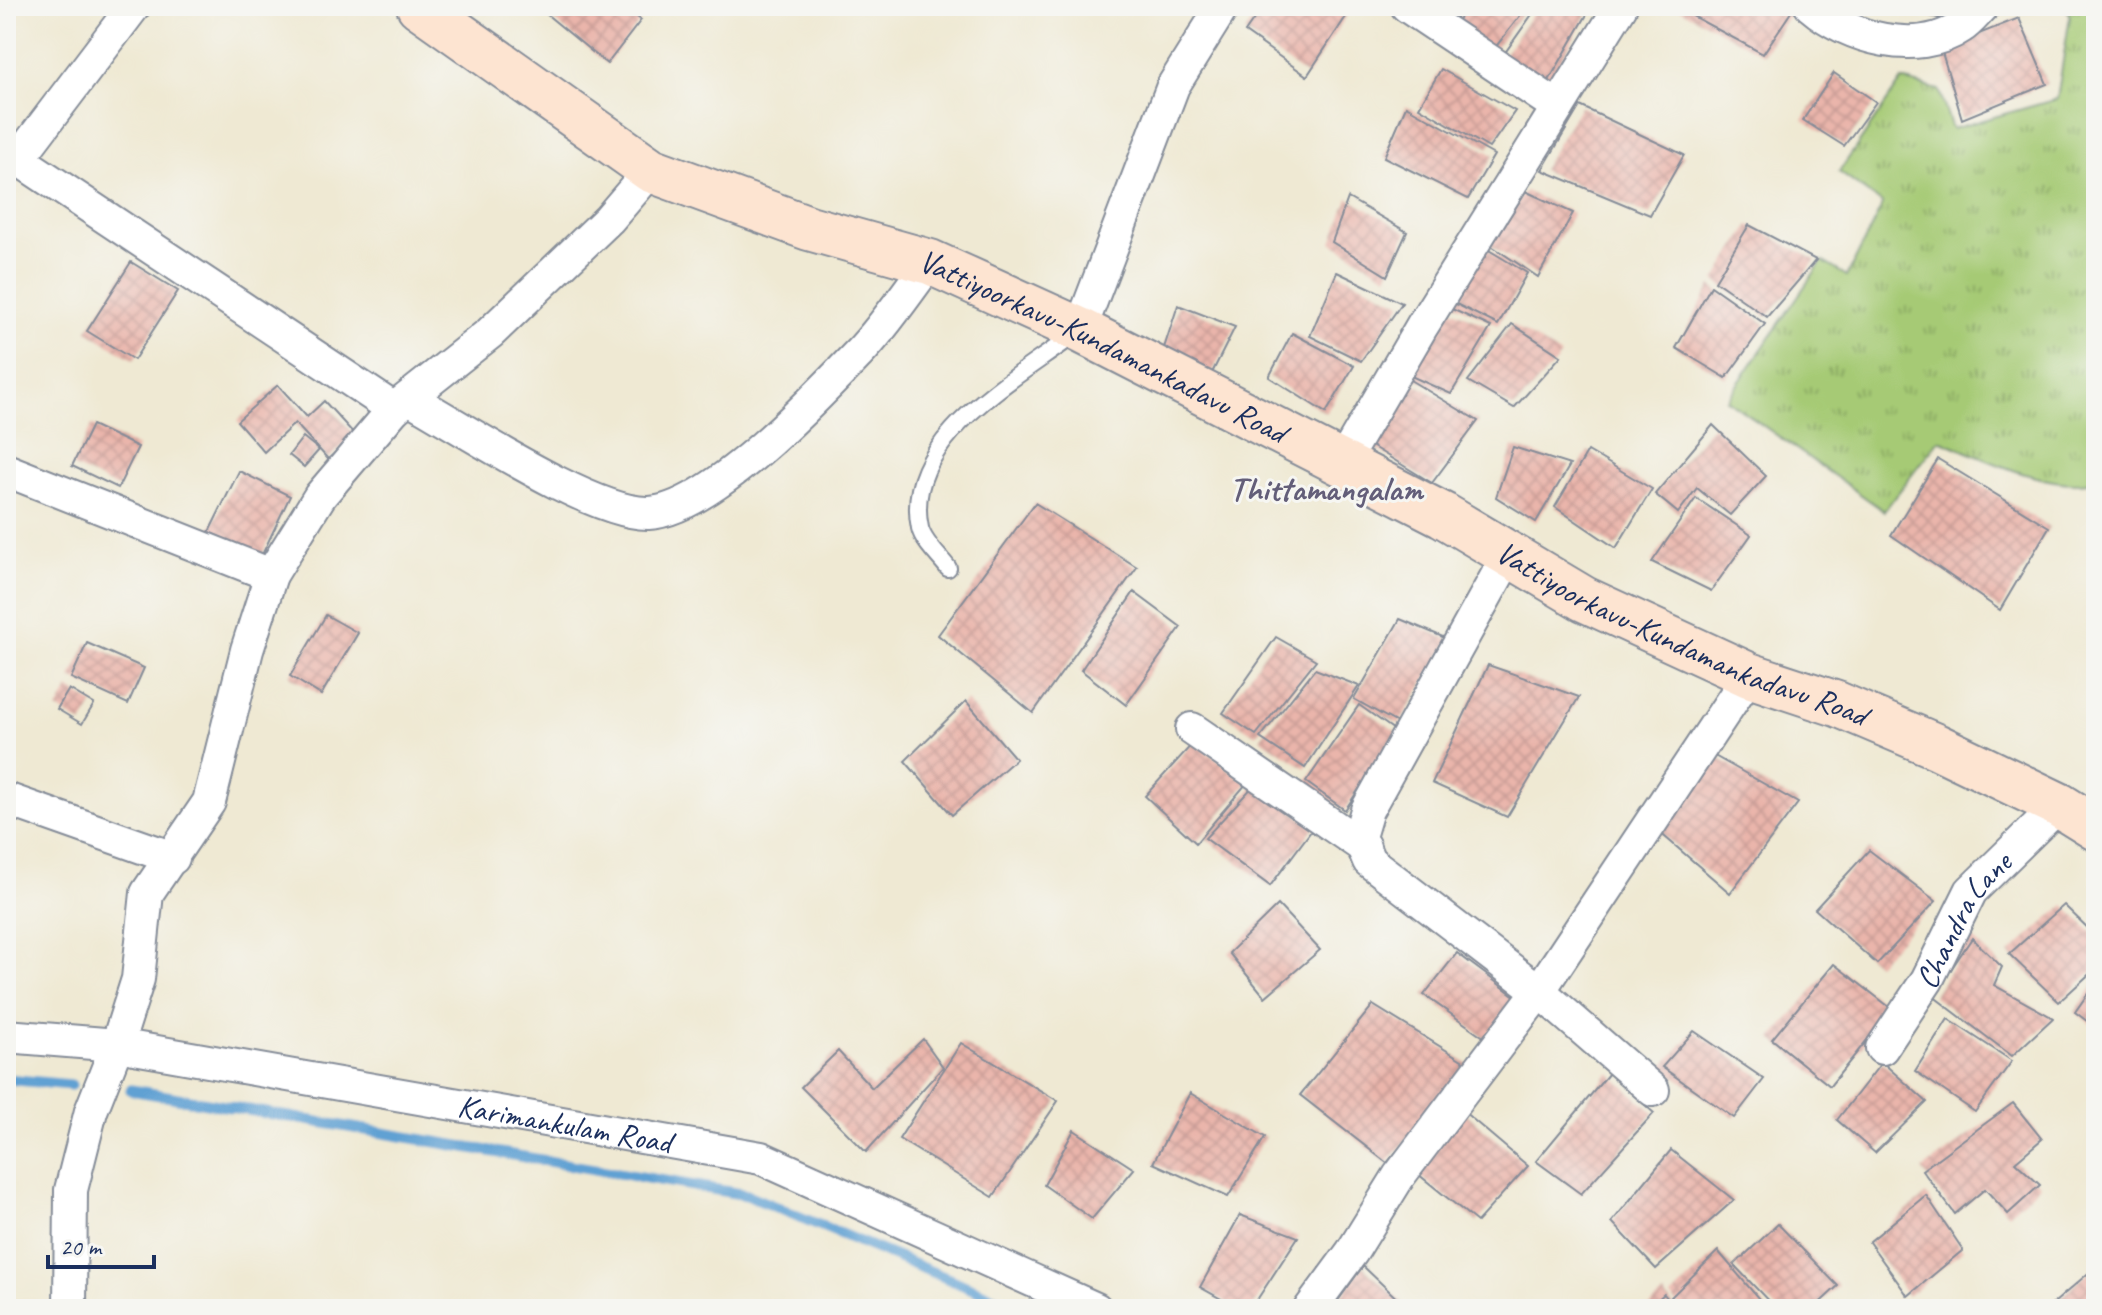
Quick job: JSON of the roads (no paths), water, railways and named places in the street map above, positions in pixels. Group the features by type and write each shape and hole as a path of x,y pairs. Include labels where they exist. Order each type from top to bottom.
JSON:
{"street":[{"path":"134,6 18,159 402,404 588,499 648,513 687,504 747,460 860,352 930,262"},
{"name":"Vattiyoorkavu-Kundamankadavu Road","path":"419,6 651,170 809,228 930,262 1080,330 1443,515 1584,599 1749,675 1851,710 1936,746 2059,805 2096,828"},
{"path":"1080,330 1173,86 1223,6"},
{"path":"1407,6 1558,107"},
{"path":"1341,465 1621,6"},
{"path":"1811,6 1827,20 1877,40 1924,41 1960,28 1983,6"},
{"path":"70,1309 71,1190 91,1111 138,979 147,893 209,802 247,650 271,575 320,496 402,404 490,333 551,276 651,170"},
{"path":"6,470 271,575"},
{"path":"1508,556 1367,810 1359,837 1369,861 1539,991 1653,1090"},
{"path":"1310,1309 1352,1252 1399,1176 1539,991 1749,675"},
{"path":"1192,729 1364,847"},
{"path":"6,799 173,858"},
{"name":"Chandra Lane","path":"1882,1048 1927,980 1971,891 2002,857 2059,805"},
{"name":"Karimankulam Road","path":"6,1036 117,1045 761,1158 1096,1309"}],"lane":[{"path":"948,568 921,532 923,480 932,456 952,428 1080,330"}],"waterway":[{"path":"6,1079 71,1085"},
{"path":"131,1090 747,1195 1021,1309"}],"district":[{"name":"Thittamangalam","path":"1326,488"}]}
